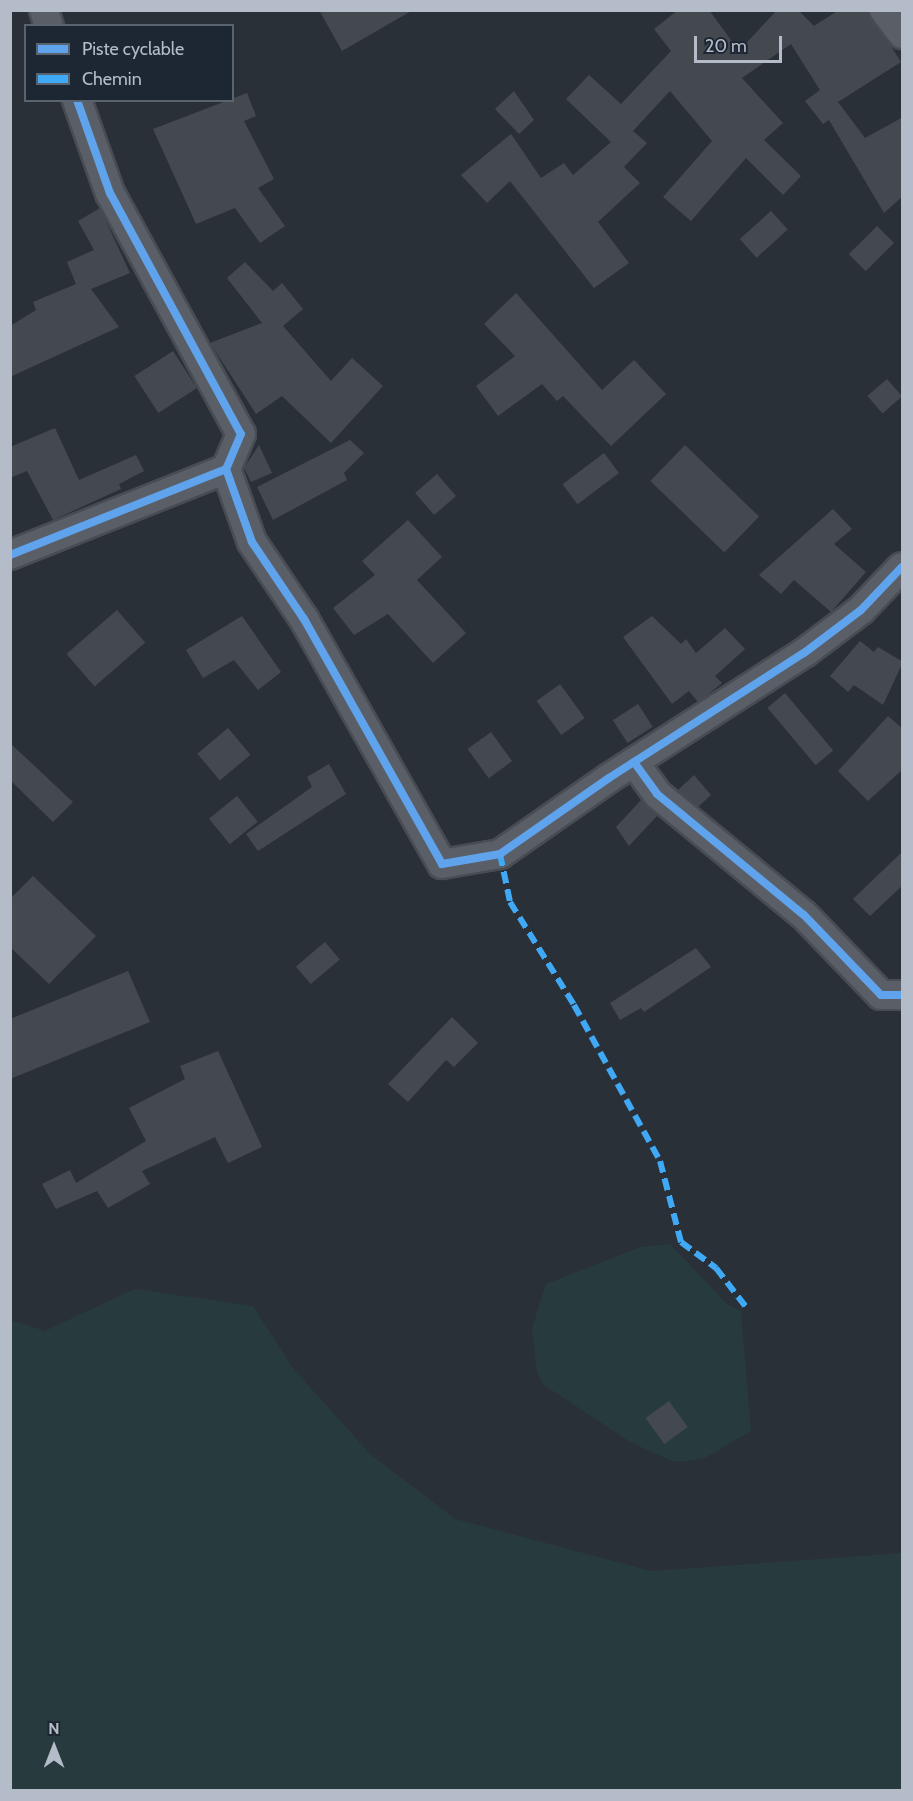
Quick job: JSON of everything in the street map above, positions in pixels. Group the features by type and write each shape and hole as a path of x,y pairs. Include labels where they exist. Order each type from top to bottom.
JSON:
{"street":[{"path":"884,10 903,34"},
{"path":"78,102 110,193 241,434 226,469 252,543 304,619 442,864 501,854 634,762 804,653 861,610 903,567"},
{"path":"10,555 226,469"},
{"path":"634,762 657,794 804,915 881,995 903,996"}],"green space":[{"path":"670,1244 728,1305 741,1311 751,1431 705,1458 687,1461 672,1461 632,1443 544,1385 537,1373 532,1328 546,1284 640,1247"},
{"path":"134,1289 253,1306 292,1367 370,1454 455,1519 651,1571 902,1553 902,1790 11,1790 11,1320 45,1331"}],"building":[{"path":"319,10 413,10 342,51"},
{"path":"678,10 709,10 739,51 777,10 798,10 814,26 839,10 868,10 901,62 838,102 865,138 903,117 903,196 884,213 829,120 823,124 805,101 820,90 791,44 742,78 783,123 764,140 801,176 783,195 746,158 691,221 663,197 712,141 670,91 633,131 647,143 624,167 640,183 598,222 629,263 594,288 510,181 487,203 461,175 511,134 541,178 564,163 573,175 611,142 566,99 589,75 621,104 671,51 654,29"},
{"path":"514,91 534,120 519,134 495,109"},
{"path":"247,93 256,116 244,121 274,179 258,188 285,226 260,243 235,208 196,224 153,129 224,102 234,102 234,98"},
{"path":"100,208 130,273 91,289 119,327 10,377 10,326 36,310 33,302 76,284 67,262 94,250 78,221"},
{"path":"771,211 788,230 757,258 740,239"},
{"path":"877,226 894,243 866,271 849,254"},
{"path":"245,262 273,291 282,283 303,309 283,326 331,381 352,358 383,386 331,443 282,396 256,414 210,343 262,323 227,278"},
{"path":"516,293 602,390 634,360 666,394 611,446 563,396 557,401 542,384 498,416 476,386 515,356 484,324"},
{"path":"173,351 197,388 158,413 134,376"},
{"path":"887,379 902,396 882,413 867,396"},
{"path":"55,428 79,480 136,455 144,471 119,484 121,489 53,520 27,471 10,478 10,447"},
{"path":"350,440 364,453 344,473 347,480 273,520 257,487"},
{"path":"259,445 272,473 251,482 244,468"},
{"path":"685,445 759,517 724,553 650,481"},
{"path":"604,453 619,473 578,504 562,484"},
{"path":"437,474 456,496 434,515 415,493"},
{"path":"833,509 852,529 834,544 866,572 831,612 794,580 781,594 759,575"},
{"path":"408,520 442,557 417,580 466,633 433,663 388,614 354,635 333,608 375,575 362,561"},
{"path":"117,610 145,642 95,686 66,654"},
{"path":"242,616 281,672 258,690 234,660 203,678 186,650"},
{"path":"652,616 681,644 686,639 696,653 725,628 745,649 715,676 722,683 705,697 698,702 689,691 672,704 623,637"},
{"path":"860,641 874,652 878,647 903,662 883,705 854,685 848,692 830,676"},
{"path":"560,684 585,718 561,735 537,701"},
{"path":"785,693 833,750 816,765 767,708"},
{"path":"638,704 653,727 628,743 613,720"},
{"path":"888,716 903,729 903,769 868,801 838,771"},
{"path":"228,728 250,755 220,781 197,754"},
{"path":"491,732 512,761 489,778 468,749"},
{"path":"10,743 73,802 53,822 10,780"},
{"path":"329,764 346,794 258,851 246,834 312,787 307,777"},
{"path":"694,775 711,795 698,807 678,790"},
{"path":"237,796 258,822 230,844 209,819"},
{"path":"641,800 657,816 629,846 616,827"},
{"path":"903,851 903,885 870,916 853,899"},
{"path":"33,876 96,936 49,984 10,947 10,899"},
{"path":"325,942 340,960 311,984 296,966"},
{"path":"696,948 711,967 644,1012 641,1008 620,1020 610,1003"},
{"path":"128,971 150,1022 10,1079 10,1019"},
{"path":"452,1017 478,1043 454,1067 446,1060 408,1102 388,1084"},
{"path":"218,1051 262,1147 228,1163 215,1137 142,1171 150,1184 108,1208 97,1191 56,1209 42,1184 70,1170 76,1183 146,1141 129,1108 185,1079 180,1066"},
{"path":"669,1401 688,1427 664,1444 646,1418"}],"marked path":[{"path":"500,854 510,902 574,1005 660,1161 681,1242 716,1268 746,1307"}],"cycle path":[{"path":"78,102 110,193 241,434 226,469"},
{"path":"10,555 226,469 252,542 304,619 442,864 500,854 609,778 804,653 861,610 902,567"},
{"path":"634,762 657,794 804,915 881,995 902,995"}]}
